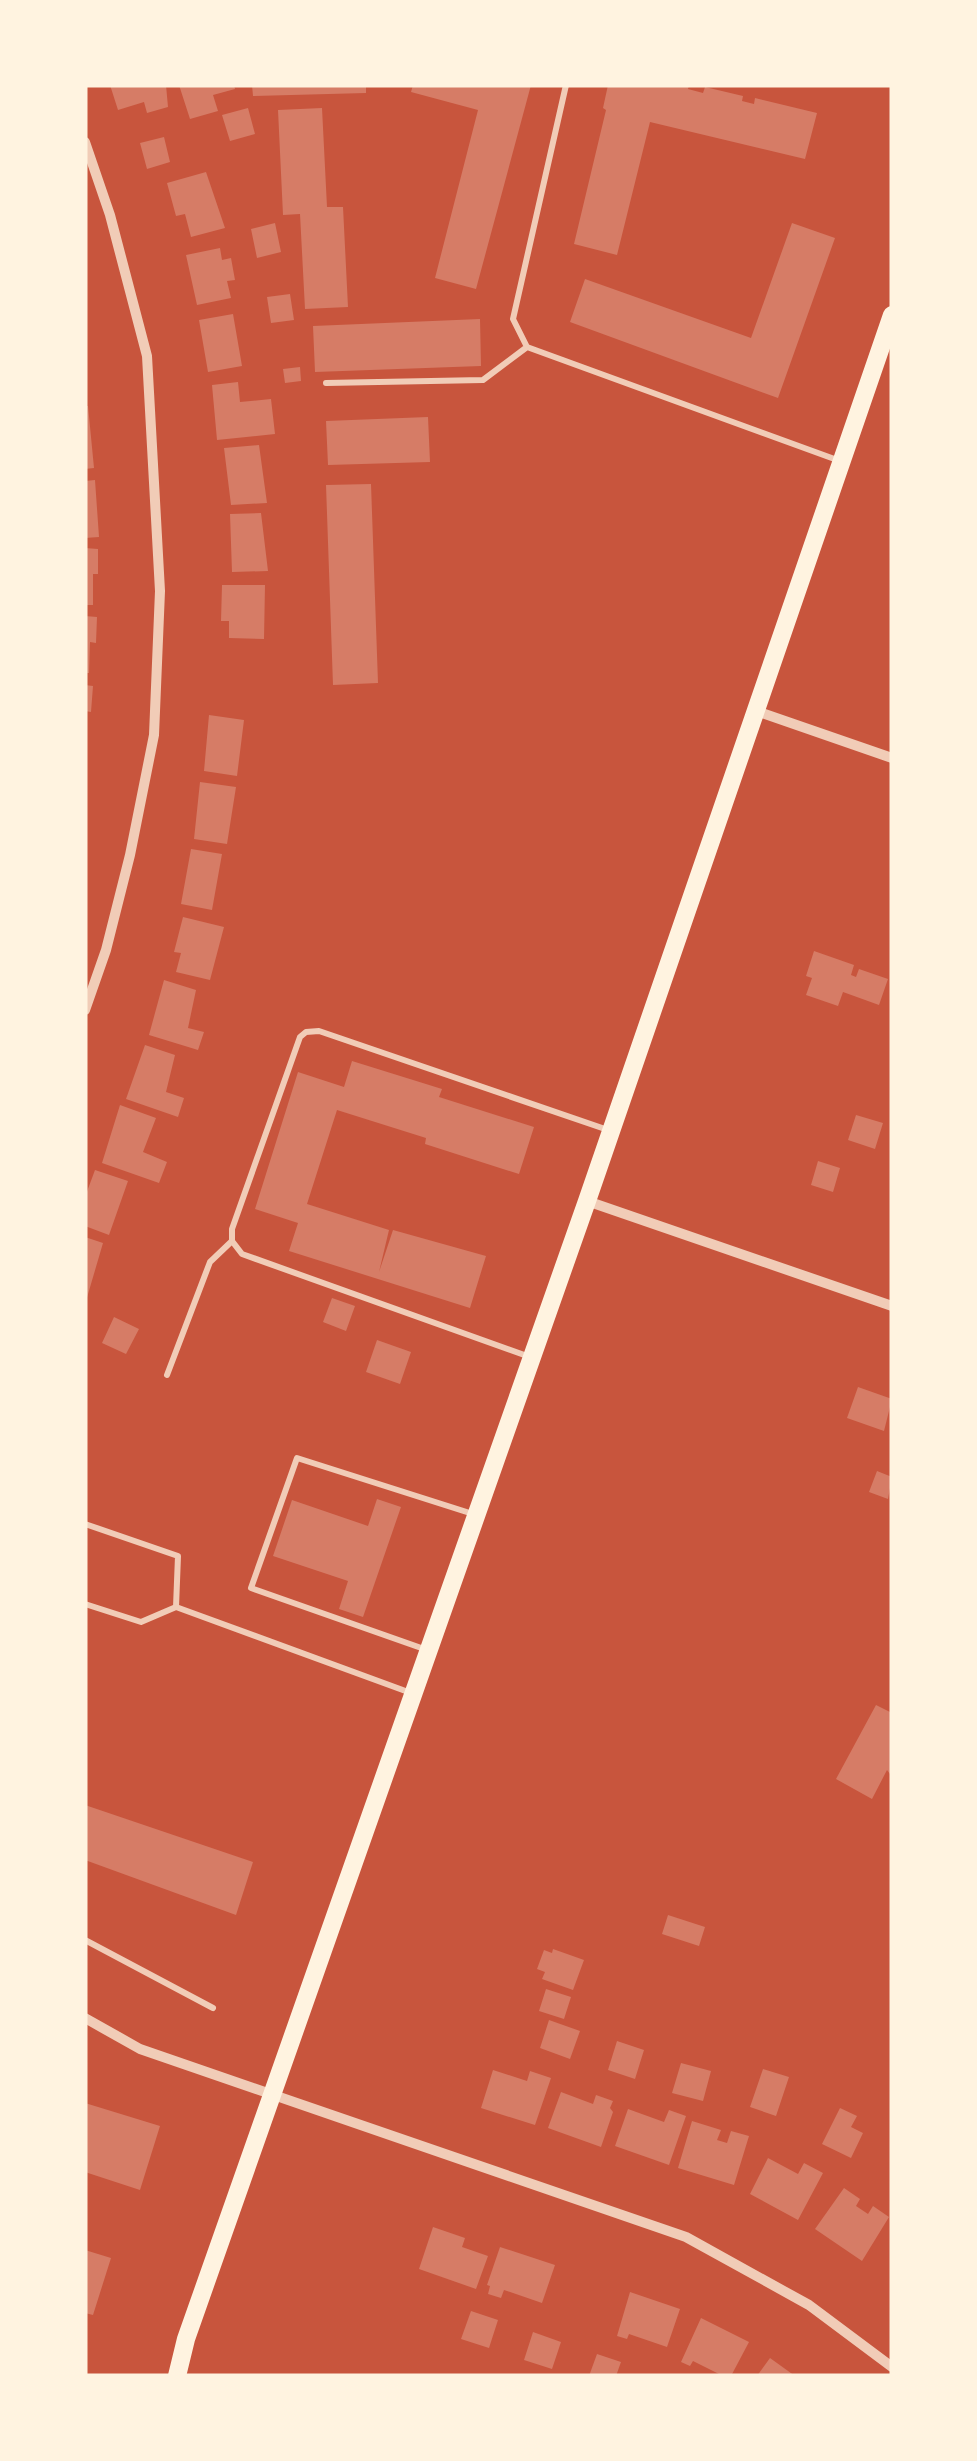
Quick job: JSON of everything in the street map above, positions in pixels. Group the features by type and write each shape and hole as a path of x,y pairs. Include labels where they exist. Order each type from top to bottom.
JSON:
{"main road":[{"path":"177,2376 186,2339 270,2094 587,1201 892,314"}],"street":[{"path":"85,142 110,215 147,356 160,592 154,735 130,855 106,950 85,1010"},
{"path":"756,711 892,758"},
{"path":"587,1201 892,1306"},
{"path":"85,2018 140,2049 686,2237 808,2305 892,2367"}],"lane":[{"path":"566,85 513,319 528,347 842,461"},
{"path":"326,383 483,380 528,347"},
{"path":"532,1357 242,1254 232,1241 232,1228 300,1037 306,1032 319,1031 611,1131"},
{"path":"167,1375 210,1262 232,1241"},
{"path":"428,1650 252,1588 297,1458 476,1515"},
{"path":"85,1524 178,1556 176,1607"},
{"path":"85,1604 141,1622 176,1607 412,1693"},
{"path":"85,1940 214,2008"}],"building":[{"path":"110,85 166,85 168,107 147,113 144,102 118,110"},
{"path":"179,85 234,85 235,89 213,95 218,111 190,119"},
{"path":"252,85 366,85 366,93 253,96"},
{"path":"413,85 531,85 476,289 435,278 478,110 411,92"},
{"path":"608,85 689,85 688,89 703,93 705,87 743,96 742,101 754,104 755,98 817,113 805,159 650,122 617,255 574,244 606,110 603,108"},
{"path":"248,108 255,134 230,141 222,115"},
{"path":"322,108 327,207 343,207 348,307 305,309 300,214 283,215 278,110"},
{"path":"164,137 170,162 147,169 140,143"},
{"path":"206,172 225,228 191,237 185,214 176,216 167,183"},
{"path":"275,223 281,252 257,258 251,229"},
{"path":"792,223 835,238 778,398 570,322 585,279 751,338"},
{"path":"220,248 222,260 231,258 235,280 227,281 231,298 197,305 186,255"},
{"path":"290,294 294,320 271,323 267,297"},
{"path":"233,314 242,366 208,372 199,320"},
{"path":"480,319 481,366 315,372 313,326"},
{"path":"300,367 301,381 285,383 283,369"},
{"path":"238,382 240,402 271,399 275,434 217,440 212,385"},
{"path":"85,406 94,468 85,469"},
{"path":"428,417 430,462 328,465 326,421"},
{"path":"259,445 267,503 231,505 224,448"},
{"path":"95,480 99,537 85,538 85,481"},
{"path":"371,484 378,683 333,685 326,485"},
{"path":"261,513 268,571 232,572 230,514"},
{"path":"85,548 98,549 93,605 85,605"},
{"path":"222,585 265,585 264,639 229,638 229,621 221,621"},
{"path":"85,616 97,617 96,643 90,642 89,673 85,673"},
{"path":"85,685 93,686 91,712 85,711"},
{"path":"209,715 244,720 237,776 204,771"},
{"path":"200,782 236,787 227,844 194,839"},
{"path":"191,849 222,854 212,910 181,904"},
{"path":"183,917 224,927 210,980 176,972 181,953 174,952"},
{"path":"814,951 854,965 851,975 856,977 859,969 888,979 879,1005 843,992 838,1006 806,995 812,978 806,976"},
{"path":"164,980 196,990 188,1028 204,1032 198,1050 149,1035"},
{"path":"145,1045 175,1055 166,1092 184,1098 178,1117 126,1099"},
{"path":"352,1061 442,1089 439,1097 534,1127 519,1174 425,1144 426,1138 337,1110 307,1204 389,1230 379,1272 393,1230 486,1256 470,1308 289,1251 298,1223 255,1209 298,1072 344,1087"},
{"path":"120,1105 156,1118 143,1152 167,1162 159,1183 102,1163"},
{"path":"856,1115 883,1123 875,1149 848,1140"},
{"path":"818,1161 840,1168 833,1192 811,1185"},
{"path":"95,1170 128,1181 109,1235 85,1226 85,1197"},
{"path":"85,1237 103,1243 86,1301 85,1301"},
{"path":"332,1298 355,1306 346,1331 323,1322"},
{"path":"114,1317 139,1329 126,1354 102,1343"},
{"path":"377,1340 411,1352 400,1384 366,1372"},
{"path":"858,1387 892,1399 884,1431 847,1418"},
{"path":"877,1471 892,1477 888,1499 869,1492"},
{"path":"377,1499 401,1507 363,1617 339,1609 348,1581 273,1556 292,1500 368,1526"},
{"path":"876,1705 892,1713 892,1771 890,1774 887,1770 872,1799 836,1779"},
{"path":"85,1805 253,1862 236,1915 85,1860"},
{"path":"668,1915 705,1927 699,1946 662,1934"},
{"path":"553,1949 584,1960 573,1990 542,1979 545,1972 537,1969 544,1950 552,1953"},
{"path":"546,1989 571,1997 564,2019 539,2011"},
{"path":"549,2020 580,2031 570,2059 540,2048"},
{"path":"617,2041 644,2050 635,2079 608,2070"},
{"path":"681,2063 711,2071 703,2101 672,2093"},
{"path":"763,2069 789,2077 776,2116 750,2107"},
{"path":"493,2070 527,2081 530,2071 551,2078 535,2125 481,2108"},
{"path":"561,2092 593,2104 596,2095 613,2101 601,2147 548,2128"},
{"path":"85,2103 160,2126 140,2190 85,2172"},
{"path":"840,2108 857,2116 851,2127 863,2133 851,2158 822,2144"},
{"path":"628,2109 664,2122 669,2110 686,2116 669,2165 615,2146"},
{"path":"692,2121 721,2130 717,2140 727,2143 731,2131 749,2136 734,2185 678,2168"},
{"path":"768,2158 798,2174 804,2163 823,2173 798,2220 750,2194"},
{"path":"844,2188 860,2199 856,2206 868,2214 873,2206 889,2217 862,2261 815,2229"},
{"path":"433,2227 465,2238 462,2247 488,2256 476,2289 419,2269"},
{"path":"500,2247 555,2265 542,2303 504,2290 501,2298 488,2294 487,2285"},
{"path":"85,2250 111,2258 93,2315 85,2313"},
{"path":"630,2292 680,2309 667,2347 629,2334 627,2339 617,2336"},
{"path":"471,2311 498,2320 489,2348 461,2339"},
{"path":"701,2318 749,2342 731,2376 693,2361 690,2366 681,2362"},
{"path":"533,2332 561,2342 552,2369 524,2360"},
{"path":"597,2354 621,2362 616,2376 589,2376"},
{"path":"770,2358 795,2376 757,2376"}]}
